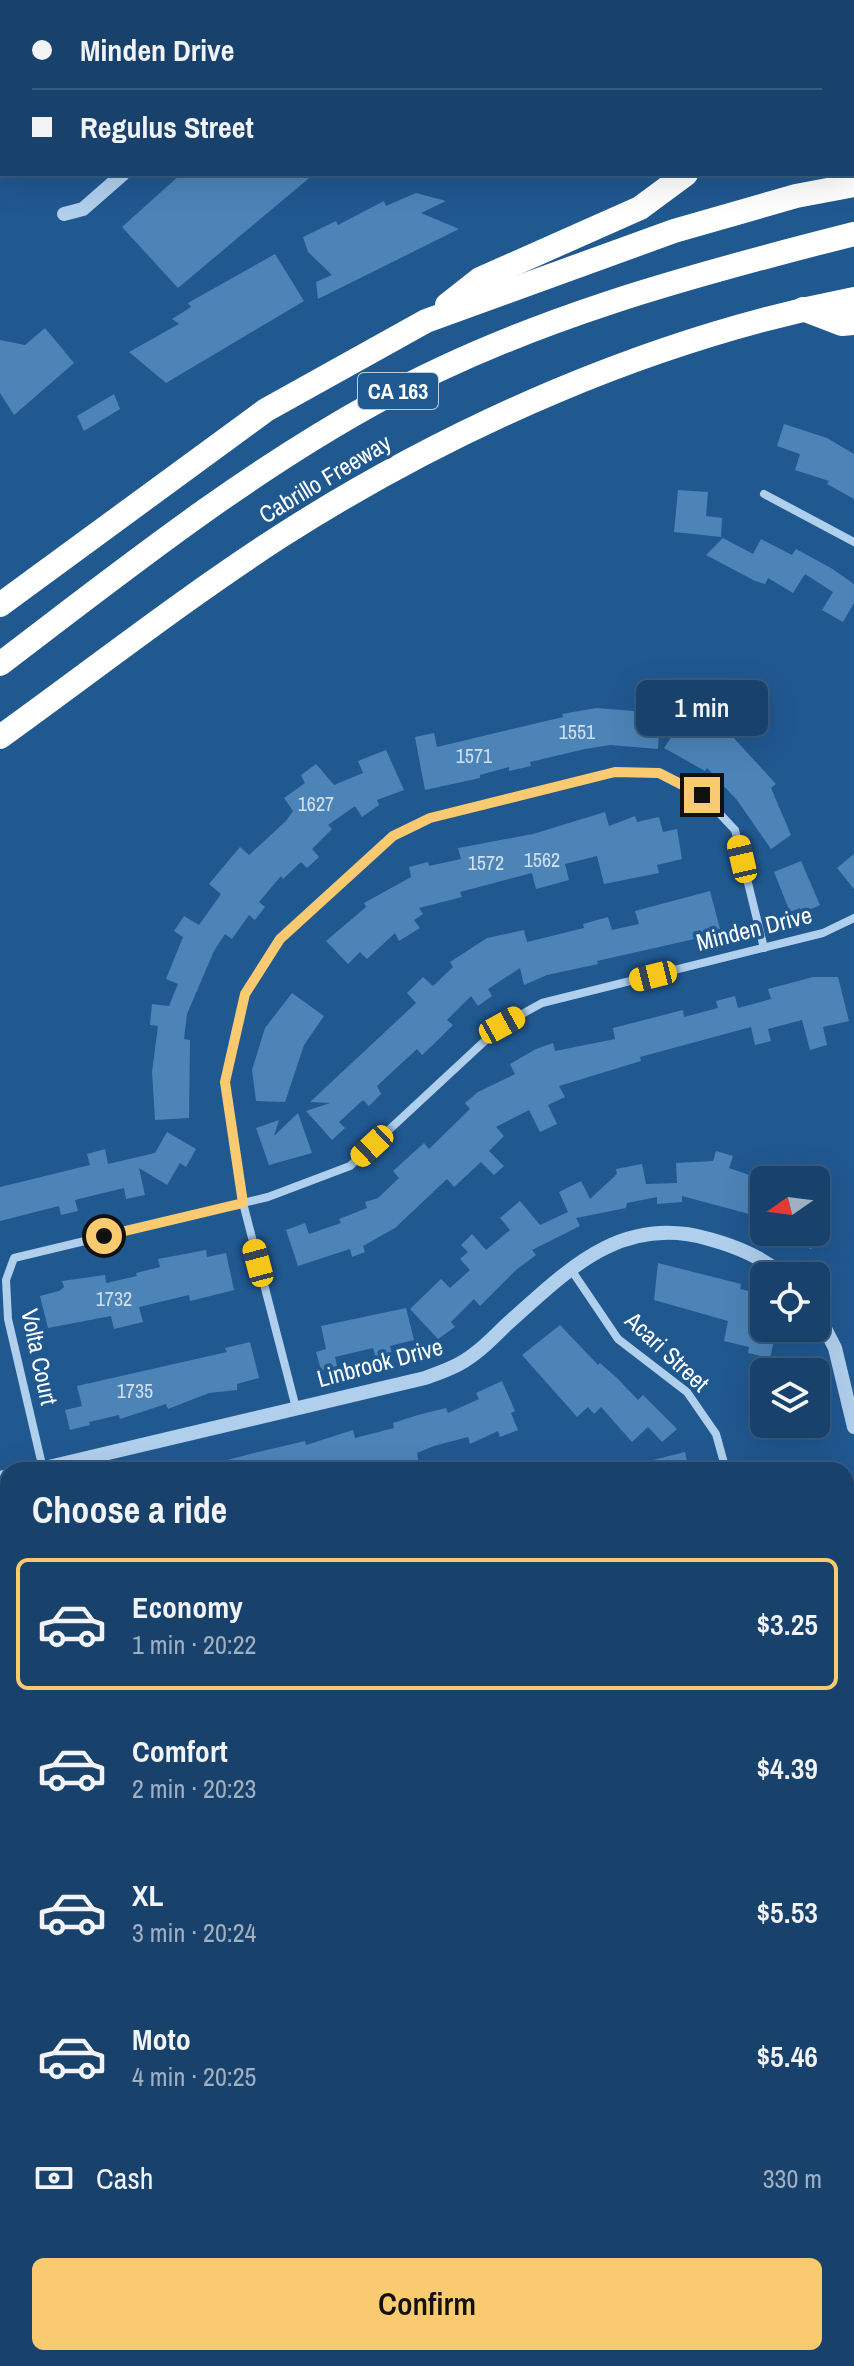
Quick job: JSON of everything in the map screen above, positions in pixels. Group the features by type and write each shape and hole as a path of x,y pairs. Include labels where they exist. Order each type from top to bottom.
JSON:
{"highway":[{"path":"0,605 266,410 426,321 480,279 640,208 683,176"},
{"path":"426,321 674,231 796,196 854,185"},
{"name":"Cabrillo Freeway","path":"0,664 245,483 376,402 470,356 688,276 854,234"},
{"name":"Cabrillo Freeway","path":"0,737 279,537 395,468 584,380 676,345 803,309 854,299"},
{"path":"803,309 842,324 854,323"}],"street":[{"path":"64,214 83,209 121,176"},
{"path":"764,494 854,542"},
{"path":"296,1408 243,1203 225,1082 237,1016 245,994 280,939 393,836 430,818 615,772 659,773 702,795 735,830 764,948"},
{"name":"Minden Drive","path":"19,1255 243,1203 350,1166 502,1025 542,1003 823,933 854,918"},
{"name":"Linbrook Drive","path":"70,1462 425,1378 460,1364 570,1268 611,1242 658,1232 692,1234 740,1248 768,1262"},
{"name":"Volta Court","path":"19,1255 14,1258 6,1280 8,1319 39,1462"},
{"name":"Acari Street","path":"570,1268 618,1339 687,1392 716,1434 724,1462"},
{"path":"830,1338 854,1427"}],"building":[{"path":"179,176 312,176 178,288 122,227"},
{"path":"416,193 446,201 421,213 459,229 318,299 316,282 332,275 308,252 303,237 336,221 338,225 384,201 386,206"},
{"path":"275,254 304,301 166,383 129,352 179,324 172,319 191,307 188,303"},
{"path":"45,328 74,363 14,415 0,393 0,340 25,345"},
{"path":"114,394 120,409 84,431 77,416"},
{"path":"784,424 827,438 854,454 854,499 827,484 829,481 795,470 800,454 777,446"},
{"path":"678,490 708,492 706,516 722,518 721,537 674,532"},
{"path":"723,538 753,554 761,539 792,555 796,549 854,584 854,603 843,622 822,610 833,592 805,574 793,593 768,578 765,584 755,581 706,555"},
{"path":"635,699 661,701 658,749 610,745 585,749 530,762 531,766 509,771 509,767 480,775 480,778 425,790 415,737 434,733 437,747 563,717 562,714 596,708 634,711"},
{"path":"690,709 734,732 731,735 776,784 771,788 791,835 771,849 737,800 707,768 705,771 664,748"},
{"path":"386,750 404,790 377,800 379,805 362,817 355,806 328,825 332,829 312,849 319,857 307,868 301,862 283,879 281,876 259,902 265,907 255,920 249,915 232,939 225,934 214,951 187,1014 184,1039 190,1040 189,1118 155,1120 152,1072 158,1026 150,1025 152,1004 169,1006 178,984 166,979 183,937 174,931 184,916 199,925 221,894 209,884 240,847 249,855 286,821 293,811 284,798 305,783 301,775 316,764 334,785 363,773 358,761"},
{"path":"605,812 609,826 635,816 637,822 659,817 663,832 677,829 682,859 657,865 659,873 604,884 597,856 565,864 569,880 536,889 532,873 460,892 462,897 419,908 423,914 414,920 420,928 399,941 395,933 367,959 360,952 348,964 326,941 366,907 364,903 411,877 409,867 461,859 458,848 533,834"},
{"path":"854,854 854,889 837,868"},
{"path":"801,861 820,905 802,913 800,908 790,912 774,872"},
{"path":"710,891 720,929 698,935 699,938 547,975 524,985 520,968 488,989 492,996 478,1006 471,996 447,1020 453,1025 435,1043 422,1055 417,1049 377,1086 381,1094 369,1106 363,1100 339,1122 345,1128 332,1140 306,1111 330,1103 310,1102 416,1003 407,993 423,977 433,986 453,967 450,962 487,938 524,930 527,942 584,928 583,924 608,917 612,930 639,924 635,911"},
{"path":"813,977 838,977 849,1021 823,1027 827,1045 810,1050 802,1020 768,1029 771,1041 755,1045 751,1027 640,1057 641,1061 559,1086 565,1097 548,1105 557,1124 540,1132 529,1110 496,1127 504,1136 489,1151 504,1166 494,1175 481,1162 454,1187 447,1179 395,1228 363,1246 365,1252 352,1257 350,1249 298,1266 286,1230 305,1223 309,1234 341,1223 339,1219 367,1208 365,1202 378,1198 399,1178 393,1171 424,1143 429,1149 470,1109 465,1103 478,1092 515,1074 510,1064 536,1049 553,1043 555,1051 615,1039 613,1028 683,1010 684,1017 718,1008 716,1001 735,996 738,1008 771,999 768,989"},
{"path":"292,993 324,1016 304,1045 285,1102 256,1101 252,1070 265,1028"},
{"path":"298,1113 312,1153 269,1165 256,1128 279,1120 274,1136"},
{"path":"167,1132 196,1149 186,1167 180,1163 167,1185 139,1168 145,1195 126,1199 124,1188 75,1200 78,1211 61,1215 59,1206 0,1221 0,1187 90,1165 87,1154 105,1149 108,1164 155,1153"},
{"path":"716,1151 733,1156 729,1168 750,1175 750,1214 682,1196 682,1202 657,1204 657,1197 627,1203 626,1208 576,1218 580,1226 532,1250 536,1255 480,1306 474,1299 451,1322 455,1327 438,1339 410,1309 441,1279 450,1288 470,1270 460,1259 468,1252 461,1245 472,1234 486,1250 510,1230 500,1218 520,1201 540,1225 568,1212 559,1192 581,1181 590,1199 617,1174 616,1169 642,1164 646,1184 677,1183 676,1163 713,1161"},
{"path":"206,1250 207,1257 226,1253 234,1290 190,1301 189,1295 139,1307 143,1322 114,1329 111,1316 48,1328 40,1296 59,1291 64,1287 62,1281 105,1275 106,1283 160,1267 158,1259"},
{"path":"658,1263 741,1284 740,1289 750,1291 750,1342 774,1342 770,1358 748,1353 749,1347 724,1341 728,1321 654,1300"},
{"path":"406,1308 414,1340 390,1346 392,1354 376,1358 373,1348 335,1357 337,1366 321,1370 316,1352 326,1349 321,1326"},
{"path":"560,1325 598,1365 600,1363 638,1400 643,1395 677,1429 662,1442 648,1427 632,1442 601,1407 594,1414 588,1407 577,1417 522,1355"},
{"path":"250,1342 259,1378 237,1384 237,1390 209,1393 168,1409 166,1404 120,1419 119,1415 89,1422 90,1425 70,1430 65,1410 82,1406 77,1386 227,1352 225,1348"},
{"path":"502,1381 515,1411 511,1413 518,1430 500,1437 498,1431 470,1444 468,1437 434,1446 417,1453 419,1462 220,1462 305,1441 306,1445 353,1430 355,1438 394,1428 393,1423 418,1415 446,1408 448,1413 479,1399 476,1393"},
{"path":"685,1452 687,1462 645,1462"}],"route":[{"path":"104,1236 243,1203 225,1082 237,1016 245,994 280,939 393,836 430,818 615,772 659,773 702,795"}]}
